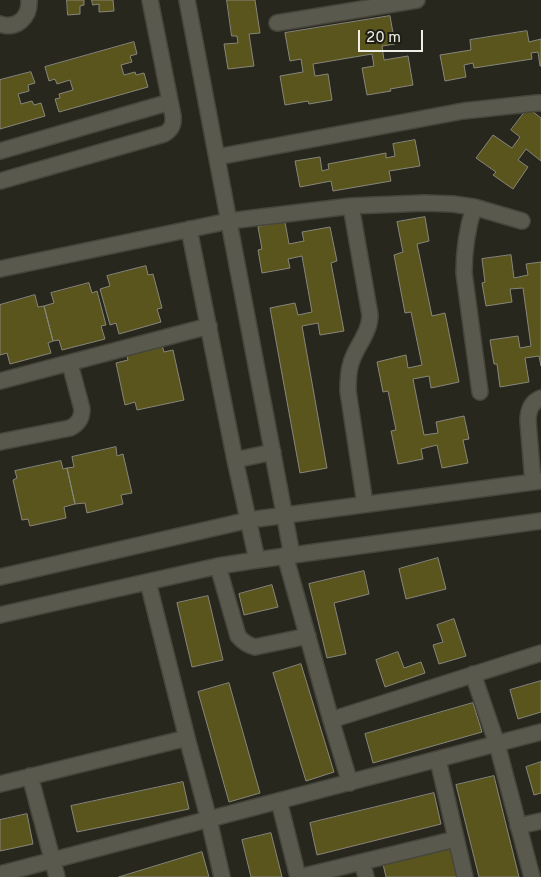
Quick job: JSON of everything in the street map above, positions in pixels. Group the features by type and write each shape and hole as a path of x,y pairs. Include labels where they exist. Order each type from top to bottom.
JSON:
{"street":[{"path":"0,24 11,26 19,23 25,18 29,10 29,0"},
{"path":"0,181 168,132 173,125 173,121 150,0"},
{"path":"187,0 285,515 289,555 308,636 350,783"},
{"path":"277,23 417,0"},
{"path":"0,151 170,102"},
{"path":"216,157 463,112 541,103"},
{"path":"0,269 229,221 351,206 453,204 474,206 522,220"},
{"path":"351,206 370,315 367,331 351,363 348,382 365,504"},
{"path":"474,206 465,240 464,273 480,392"},
{"path":"189,230 257,560"},
{"path":"0,382 208,326"},
{"path":"0,442 70,428 80,421 82,409 70,364"},
{"path":"0,577 249,520 537,482 528,413 532,405 541,398"},
{"path":"236,460 273,452"},
{"path":"0,615 218,566 541,521"},
{"path":"218,566 238,636 242,642 255,647 308,636"},
{"path":"148,582 222,877"},
{"path":"331,720 541,653"},
{"path":"473,674 498,744 532,877"},
{"path":"0,874 541,732"},
{"path":"0,784 187,738"},
{"path":"438,760 465,877"},
{"path":"30,776 57,877"},
{"path":"279,801 299,877 456,839"},
{"path":"518,826 541,821"},
{"path":"362,862 366,877"}],"building":[{"path":"67,0 84,0 84,5 80,6 80,14 68,15"},
{"path":"92,0 113,0 114,11 99,12 99,4 93,5"},
{"path":"227,0 255,0 260,33 249,34 254,66 228,69 224,44 238,43 237,36 232,36"},
{"path":"390,16 395,44 382,46 384,60 408,56 413,85 367,95 362,68 374,66 372,54 313,64 315,76 328,74 332,100 309,104 308,101 285,105 280,76 303,72 301,59 290,61 285,33"},
{"path":"527,31 529,42 541,39 541,66 538,52 531,53 532,59 474,68 473,63 464,65 466,77 445,81 440,55 471,50 470,40"},
{"path":"134,42 137,54 130,56 132,62 121,65 124,75 135,72 136,75 144,73 148,87 59,112 55,99 60,98 59,94 73,90 70,80 57,84 55,79 49,81 45,67"},
{"path":"31,72 35,83 28,85 29,91 18,94 21,104 32,101 34,105 41,103 45,116 0,129 0,80"},
{"path":"528,108 541,118 541,161 526,149 518,160 528,167 513,189 493,175 496,172 476,158 493,135 512,148 520,137 511,130"},
{"path":"415,140 420,166 389,171 391,181 333,191 331,181 300,187 295,161 320,157 322,171 329,169 328,164 386,153 386,158 395,156 393,144"},
{"path":"425,217 429,241 417,244 432,316 445,313 459,382 431,388 429,376 413,379 424,435 438,433 436,422 464,416 469,439 463,440 468,463 442,468 437,445 421,449 423,459 398,464 391,431 396,430 388,391 383,392 377,362 406,355 408,368 422,365 411,312 405,313 394,255 403,252 397,222"},
{"path":"285,222 289,244 304,241 302,232 330,227 337,261 331,263 344,331 320,335 318,323 302,326 327,468 300,473 270,308 295,303 298,315 312,312 302,256 288,259 290,268 262,273 258,250 262,249 258,227"},
{"path":"511,255 514,278 528,275 526,264 541,262 541,366 539,356 525,358 529,382 500,387 497,364 494,364 490,340 518,336 520,348 531,346 523,288 510,289 512,302 486,306 482,283 485,282 482,259"},
{"path":"146,266 148,275 153,274 162,308 157,309 161,322 119,334 116,323 110,325 100,289 110,286 107,276"},
{"path":"89,283 92,293 97,291 106,325 101,326 105,339 62,350 59,340 53,341 44,306 54,303 51,293"},
{"path":"35,295 38,307 44,306 53,341 48,343 51,353 10,364 7,353 0,355 0,305"},
{"path":"162,345 164,352 173,350 184,400 137,410 135,402 125,405 116,363 128,360 126,353"},
{"path":"116,447 117,456 123,454 132,493 121,495 123,504 87,513 85,503 75,504 67,468 74,467 72,457"},
{"path":"61,461 63,469 67,468 75,504 64,507 66,518 30,526 28,519 22,520 13,480 17,478 15,471"},
{"path":"438,558 446,589 406,599 399,569"},
{"path":"364,571 369,594 334,603 346,654 327,658 309,584"},
{"path":"272,585 278,607 244,615 239,594"},
{"path":"208,596 223,660 192,667 177,603"},
{"path":"454,619 466,656 439,664 433,645 443,642 437,625"},
{"path":"398,652 404,668 421,662 425,673 385,687 376,660"},
{"path":"301,664 334,772 306,781 273,673"},
{"path":"541,681 541,712 518,719 510,690"},
{"path":"229,683 260,793 229,802 198,692"},
{"path":"473,703 482,732 373,763 365,734"},
{"path":"541,762 541,793 534,795 526,767"},
{"path":"494,776 519,877 479,877 456,785"},
{"path":"183,782 189,809 77,832 71,806"},
{"path":"434,793 441,824 317,855 310,823"},
{"path":"27,814 33,844 0,851 0,820"},
{"path":"271,833 282,877 251,877 242,840"},
{"path":"450,847 458,877 386,877 383,864"},
{"path":"202,852 209,877 119,877"}]}
